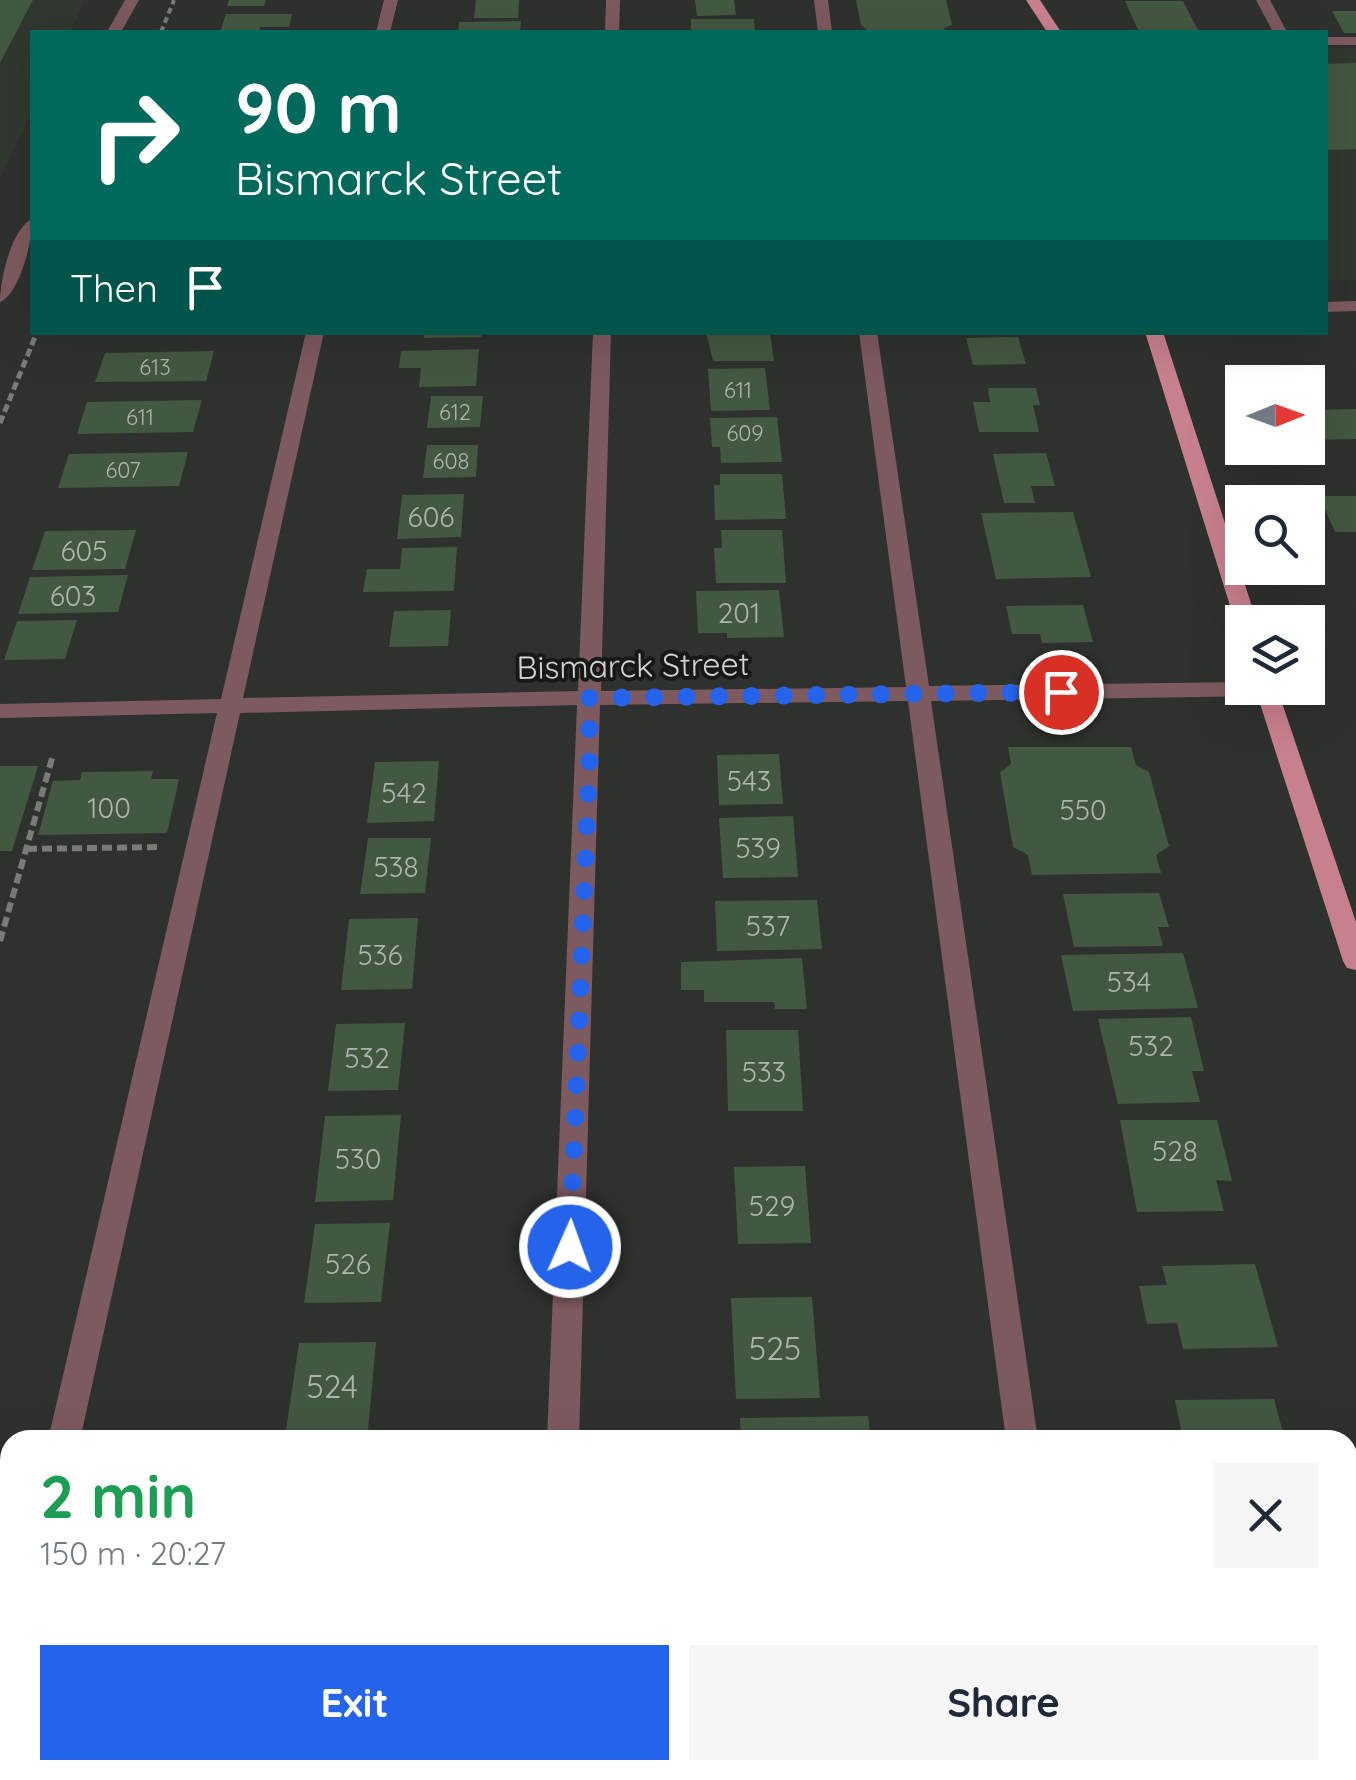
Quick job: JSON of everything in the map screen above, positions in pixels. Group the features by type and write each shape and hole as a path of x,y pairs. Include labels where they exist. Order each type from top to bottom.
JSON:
{"main road":[{"path":"1033,0 1052,28"},
{"path":"1051,0 1052,28"},
{"path":"1155,335 1241,605"},
{"path":"1272,705 1356,961"}],"street":[{"path":"115,28 117,0"},
{"path":"115,28 132,0"},
{"path":"384,30 391,0"},
{"path":"612,30 613,0"},
{"path":"820,0 825,30"},
{"path":"1263,0 1279,30"},
{"path":"1328,41 1356,41"},
{"path":"0,297 30,229"},
{"path":"1328,307 1356,306"},
{"path":"66,1430 313,335"},
{"path":"563,1430 602,335"},
{"path":"868,335 1021,1430"},
{"name":"Bismarck Street","path":"0,711 1225,689"}],"path":[{"path":"0,423 36,335"},
{"path":"0,941 53,754"},
{"path":"27,849 165,847"}],"shaded area":[{"path":"0,0 85,0 71,30 30,30 30,115 0,179"},
{"path":"1328,48 1356,48 1356,280 1328,280"}],"building":[{"path":"0,0 33,0 0,63"},
{"path":"229,0 266,0 264,6 227,6"},
{"path":"476,0 519,0 518,18 474,18"},
{"path":"695,0 734,0 736,15 697,16"},
{"path":"856,0 946,0 952,25 944,30 867,30 861,25"},
{"path":"1125,1 1183,1 1198,30 1138,30"},
{"path":"1332,11 1356,11 1356,33 1344,33"},
{"path":"226,14 292,14 289,27 221,30"},
{"path":"691,19 754,19 755,30 691,30"},
{"path":"521,21 520,30 458,30 459,22"},
{"path":"1356,63 1356,149 1328,150 1328,64"},
{"path":"424,335 481,335 481,337 424,338"},
{"path":"707,335 770,335 774,361 713,361"},
{"path":"1018,337 1026,364 973,365 966,338"},
{"path":"479,349 476,386 419,387 421,368 399,368 401,351"},
{"path":"214,351 206,381 95,382 105,353"},
{"path":"765,368 770,410 711,411 708,369"},
{"path":"988,388 1036,388 1040,405 1033,405 1039,432 979,432 973,402 990,402"},
{"path":"431,396 483,396 480,427 427,428"},
{"path":"202,400 193,432 77,434 87,402"},
{"path":"1356,409 1356,439 1325,440 1325,410"},
{"path":"777,417 782,462 721,463 720,447 712,447 710,418"},
{"path":"427,445 478,445 476,477 423,478"},
{"path":"188,452 179,486 58,488 69,454"},
{"path":"1046,453 1055,486 1031,486 1035,503 1004,503 993,454"},
{"path":"720,474 782,474 786,519 715,520 714,485 720,485"},
{"path":"464,494 461,537 397,539 402,495"},
{"path":"1325,496 1356,496 1356,532 1335,532 1325,510"},
{"path":"1073,512 1091,577 996,579 981,513"},
{"path":"136,530 125,569 32,570 45,531"},
{"path":"721,530 782,530 786,583 716,583 714,548 722,548"},
{"path":"457,547 454,591 363,592 367,569 400,569 402,548"},
{"path":"128,575 118,612 18,614 30,577"},
{"path":"779,590 784,637 727,638 727,633 698,633 696,591"},
{"path":"1083,605 1093,642 1042,643 1040,634 1012,634 1006,606"},
{"path":"451,610 448,646 389,647 394,611"},
{"path":"77,620 65,659 4,660 17,621"},
{"path":"1008,747 1131,747 1136,765 1149,772 1169,846 1156,855 1161,873 1032,875 1028,855 1013,847 1000,772 1011,764"},
{"path":"779,754 783,804 719,805 717,755"},
{"path":"439,761 434,821 367,823 375,762"},
{"path":"0,766 38,766 12,851 0,851"},
{"path":"153,771 151,779 179,779 167,833 38,835 53,781 80,780 82,772"},
{"path":"793,816 798,877 723,878 719,818"},
{"path":"368,838 431,838 425,893 360,894"},
{"path":"1159,893 1169,927 1158,927 1163,946 1074,947 1063,894"},
{"path":"817,900 822,949 717,951 715,901"},
{"path":"418,918 412,989 341,990 349,919"},
{"path":"1183,953 1198,1008 1073,1011 1061,955"},
{"path":"802,958 807,1009 775,1009 774,1002 704,1002 704,990 681,990 681,962"},
{"path":"1191,1017 1204,1071 1192,1071 1200,1102 1118,1104 1098,1019"},
{"path":"405,1023 398,1090 328,1091 336,1024"},
{"path":"726,1030 798,1030 803,1111 728,1111"},
{"path":"401,1115 393,1200 315,1202 325,1116"},
{"path":"1120,1120 1217,1120 1232,1181 1216,1180 1224,1211 1137,1212"},
{"path":"805,1166 811,1243 738,1244 734,1167"},
{"path":"390,1223 381,1302 304,1303 315,1224"},
{"path":"1255,1264 1278,1347 1183,1349 1177,1323 1147,1324 1139,1286 1167,1285 1162,1266"},
{"path":"812,1297 820,1398 736,1399 731,1298"},
{"path":"376,1342 368,1430 286,1430 299,1343"},
{"path":"1274,1399 1282,1430 1181,1430 1175,1400"},
{"path":"868,1416 870,1430 741,1430 740,1418"}],"route":[{"path":"570,1247 590,744 588,698 1061,692"}]}
